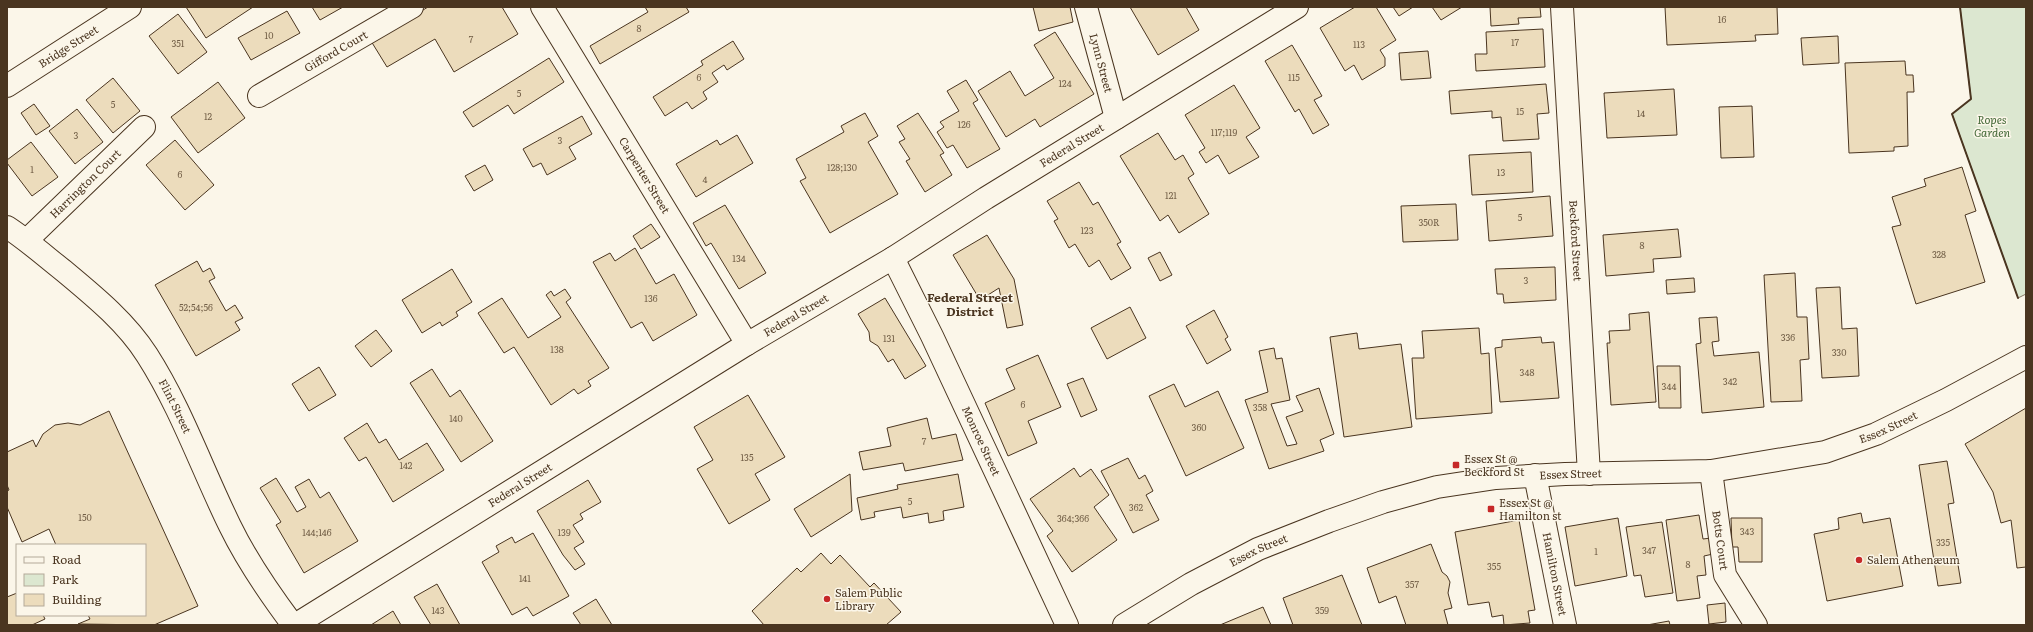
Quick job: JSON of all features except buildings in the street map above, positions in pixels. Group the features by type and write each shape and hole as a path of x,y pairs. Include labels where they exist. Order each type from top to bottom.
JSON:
{"street":[{"name":"Bridge Street","path":"7,86 130,7"},
{"name":"Gifford Court","path":"259,96 412,7"},
{"name":"Carpenter Street","path":"542,7 747,344"},
{"name":"Lynn Street","path":"1086,7 1116,118"},
{"name":"Federal Street","path":"294,625 747,344 893,258 1116,118 1298,7"},
{"name":"Beckford Street","path":"1562,7 1589,474"},
{"name":"Harrington Court","path":"27,240 144,127"},
{"name":"Flint Street","path":"7,227 27,240 105,307 146,353 163,380 230,526 247,558 268,591 294,625"},
{"name":"Monroe Street","path":"893,258 932,336 1067,625"},
{"name":"Essex Street","path":"1124,625 1191,584 1251,553 1329,521 1383,502 1438,487 1496,478 1711,471 1825,452 1876,434 1946,400 2026,357"},
{"name":"Botts Court","path":"1711,471 1724,575 1756,625"},
{"name":"Hamilton Street","path":"1534,476 1565,625"}],"green space":[{"name":"Ropes Garden","path":"1960,7 2026,7 2026,294 2018,298 1952,114 1971,99"}],"wall":[{"path":"1960,7 1971,99 1952,114 2018,298"}],"place":[{"name":"Essex St @ Beckford St","path":"1456,465"},
{"name":"Essex St @ Hamilton st","path":"1491,509"},
{"name":"Salem Athenæum","path":"1859,560"},
{"name":"Salem Public Library","path":"827,599"}],"district":[{"name":"Federal Street District","path":"970,305"}]}
